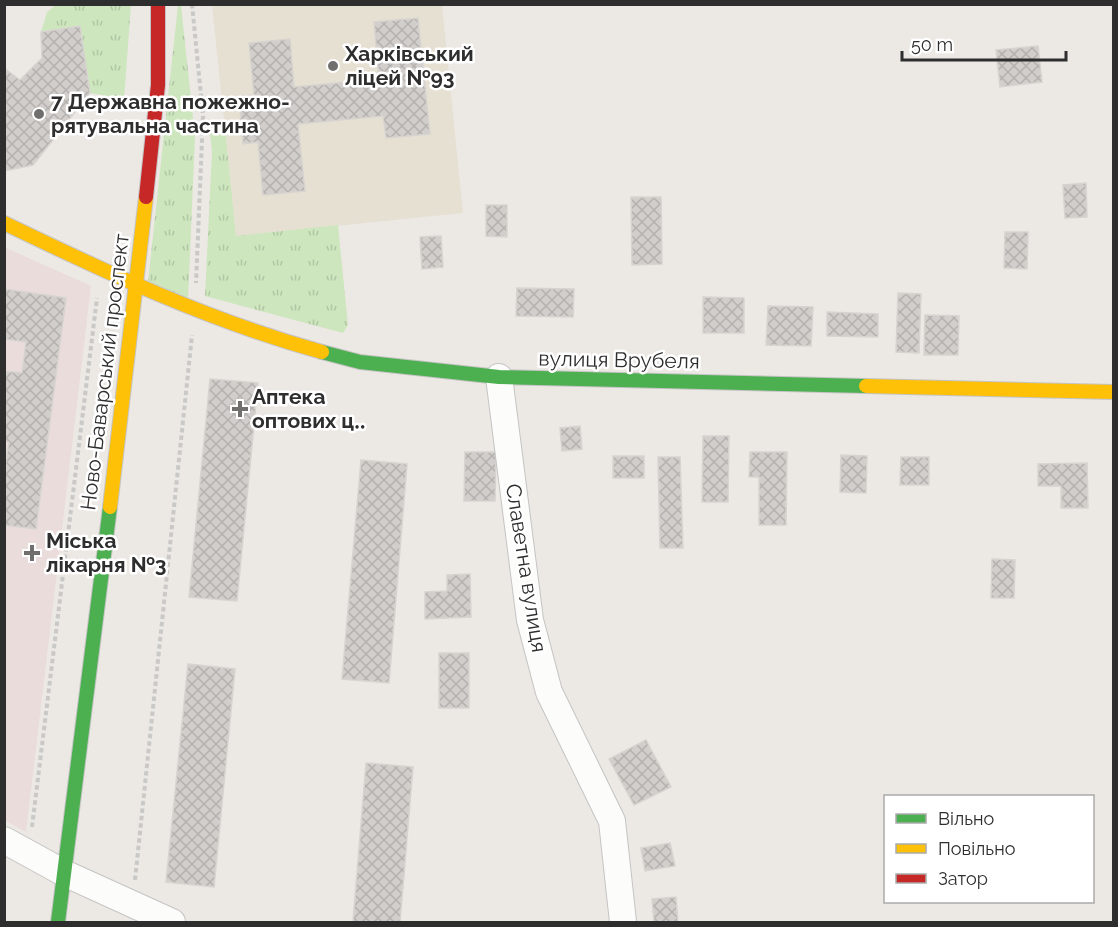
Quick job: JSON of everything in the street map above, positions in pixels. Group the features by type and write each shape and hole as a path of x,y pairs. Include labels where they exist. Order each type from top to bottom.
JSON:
{"street":[{"name":"Ново-Баварський проспект","path":"58,922 137,287 158,85 158,4"},
{"name":"вулиця Врубеля","path":"4,223 137,287 195,310 254,333 360,362 499,377 1113,392"},
{"name":"Славетна вулиця","path":"499,377 530,620 549,692 612,821 623,922"},
{"path":"4,840 64,873 172,922"}],"path":[{"path":"133,904 195,310 203,117 192,4"},
{"path":"32,827 101,269"}],"shaded area":[{"name":"Харківський ліцей №93","path":"212,5 442,5 463,213 236,236"},
{"name":"Міська лікарня №3","path":"4,247 91,286 26,832 4,820"}],"green space":[{"path":"56,5 131,5 124,99 90,93 80,26 41,32 47,12"},
{"path":"178,5 181,5 195,137 188,300 148,282"},
{"path":"209,125 225,127 236,236 338,225 348,325 343,333 205,296 212,151"}],"building":[{"path":"418,18 430,134 386,138 383,116 298,124 305,191 263,195 258,142 243,144 239,96 254,95 249,43 290,39 294,87 379,79 374,22"},
{"name":"7 Державна пожежно- рятувальна частина","path":"80,26 90,93 33,165 4,171 4,68 20,80 42,58 41,32"},
{"path":"1038,46 1042,82 1000,87 996,50"},
{"path":"1086,183 1087,217 1065,218 1063,185"},
{"path":"631,197 661,197 662,264 632,265"},
{"path":"486,205 507,205 507,237 486,236"},
{"path":"1005,232 1028,232 1027,269 1004,268"},
{"path":"441,236 443,267 422,269 420,237"},
{"path":"517,288 574,289 573,317 516,316"},
{"path":"4,289 66,298 36,529 4,525 4,472 9,442 4,441 4,371 22,373 26,342 4,339"},
{"path":"898,293 921,294 919,353 896,352"},
{"path":"703,297 744,298 744,333 703,333"},
{"path":"768,306 813,307 811,346 766,345"},
{"path":"827,312 878,314 878,337 827,336"},
{"path":"925,315 959,316 958,355 924,355"},
{"path":"210,379 258,383 237,601 189,597"},
{"path":"580,426 582,449 562,451 560,428"},
{"path":"703,436 729,436 728,502 702,502"},
{"path":"465,452 496,452 495,501 464,501"},
{"path":"750,452 787,452 786,525 759,525 759,477 749,477"},
{"path":"841,455 867,456 866,493 840,492"},
{"path":"613,456 644,456 644,478 613,478"},
{"path":"658,457 680,457 683,548 660,548"},
{"path":"901,457 929,457 929,485 900,485"},
{"path":"361,460 407,464 389,683 342,679"},
{"path":"1087,463 1088,508 1061,508 1061,486 1038,486 1038,464"},
{"path":"992,559 1015,560 1014,598 991,598"},
{"path":"470,574 471,617 425,619 425,592 447,591 447,575"},
{"path":"439,653 469,653 469,708 439,708"},
{"path":"188,664 235,669 214,887 166,882"},
{"path":"646,740 671,787 634,805 609,759"},
{"path":"366,763 413,767 400,922 353,922"},
{"path":"670,843 675,866 645,871 641,848"},
{"path":"676,897 678,922 654,922 652,899"}],"traffic: fast":[{"path":"322,352 360,362 499,377 866,386"},
{"path":"58,922 110,507"}],"traffic: slow":[{"path":"110,507 146,197"},
{"path":"4,223 121,278 199,311 322,352"},
{"path":"866,386 1114,392"}],"traffic: jam":[{"path":"146,197 158,85 158,4"}],"place":[{"name":"Харківський ліцей №93","path":"333,66"},
{"name":"7 Державна пожежно- рятувальна частина","path":"39,114"},
{"name":"Аптека оптових ц‥","path":"240,409"},
{"name":"Міська лікарня №3","path":"32,553"}]}
